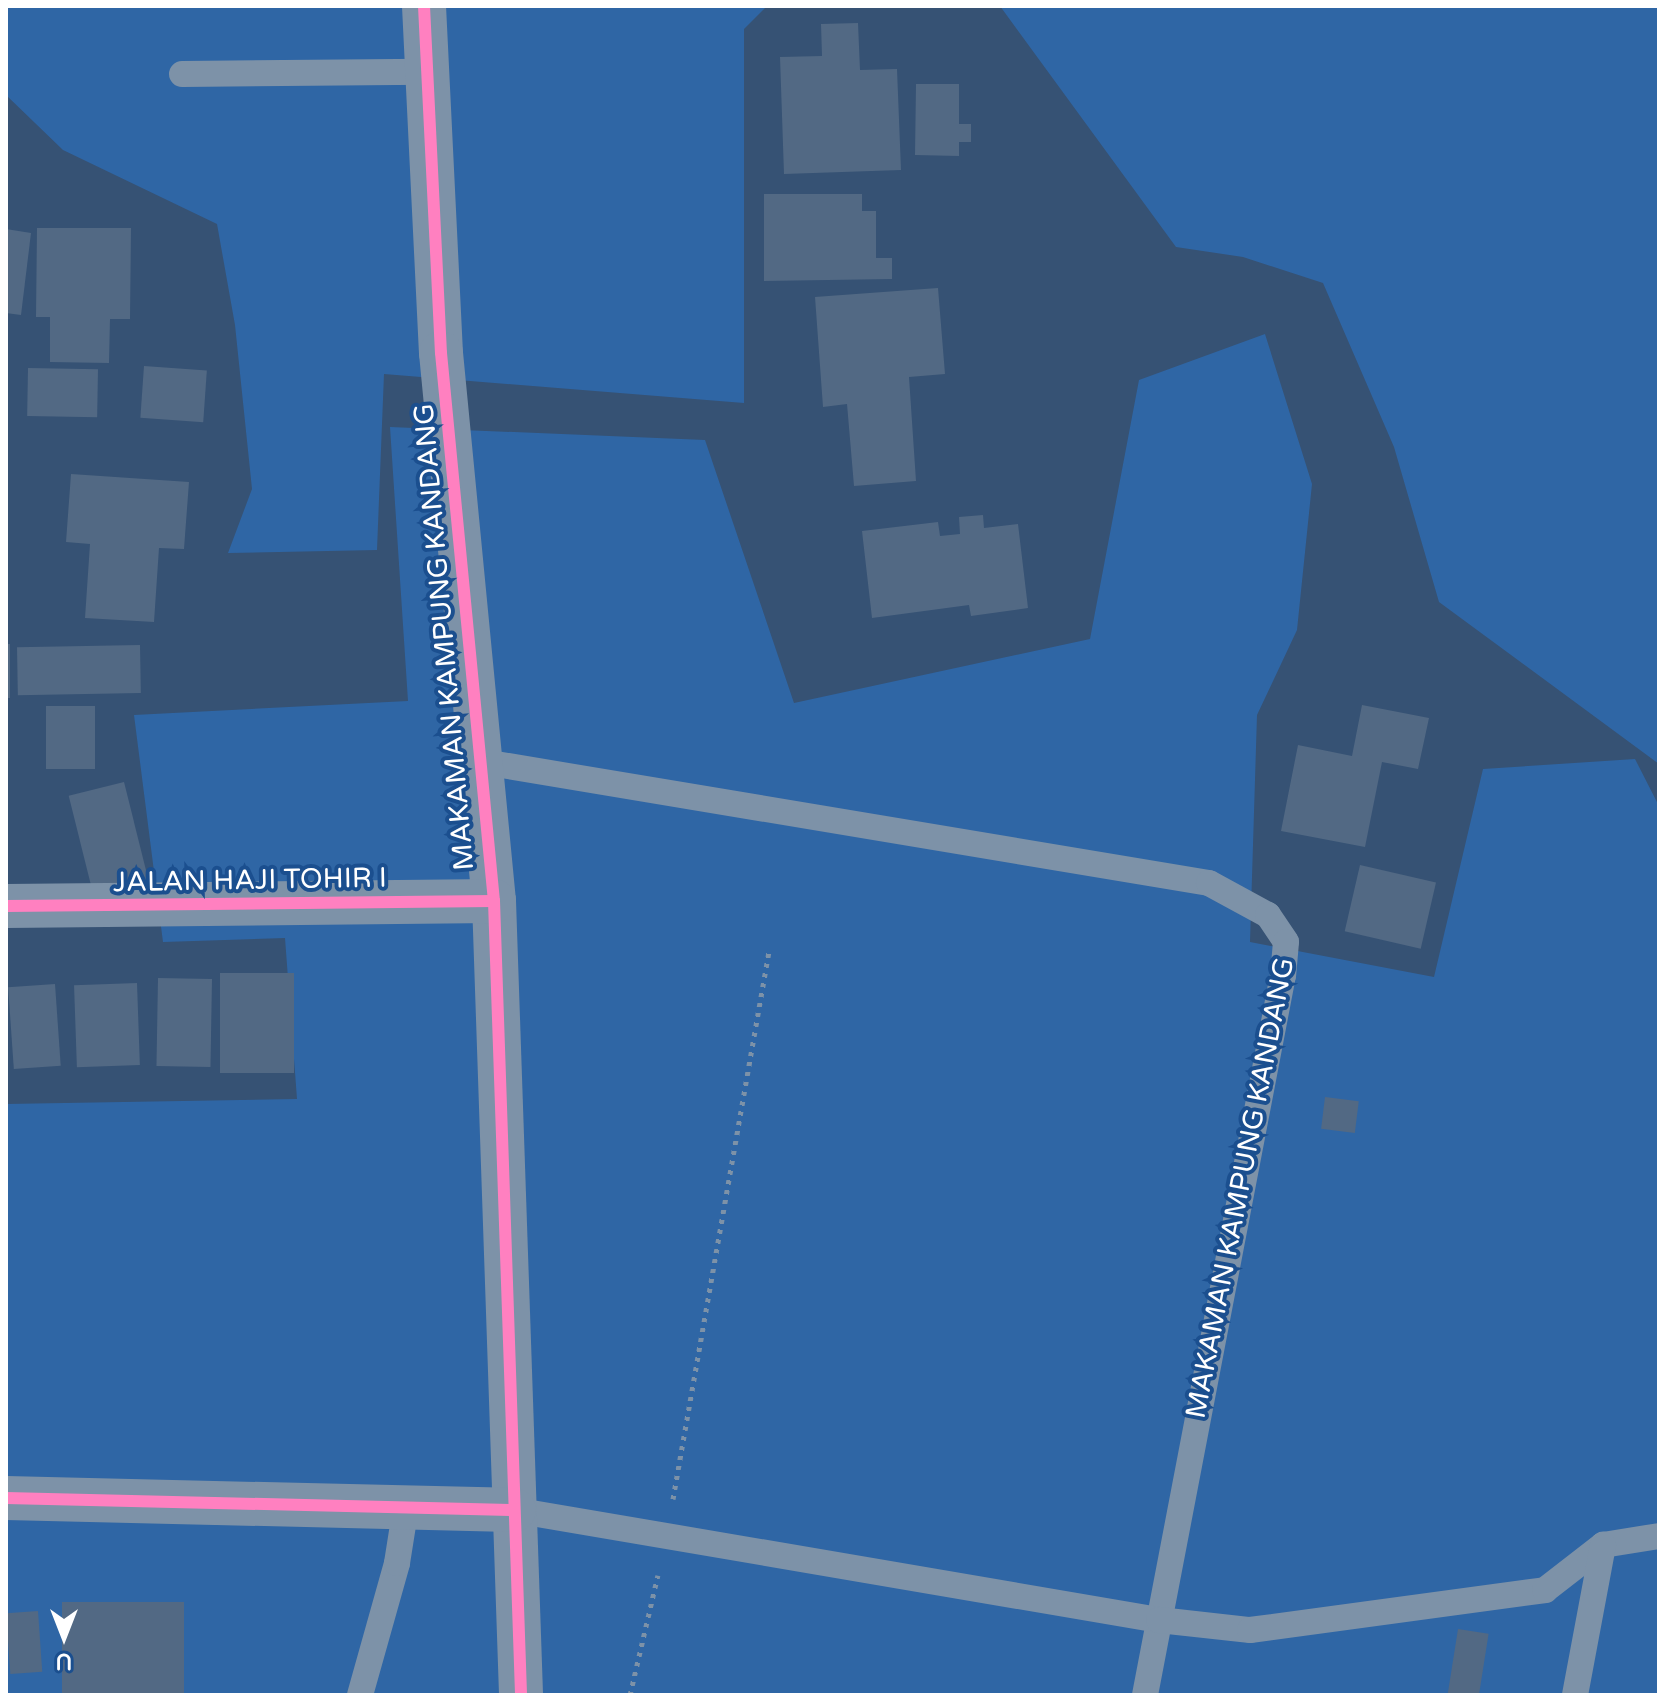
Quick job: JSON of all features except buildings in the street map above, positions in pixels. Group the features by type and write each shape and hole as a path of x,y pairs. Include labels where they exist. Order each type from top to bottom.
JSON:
{"street":[{"name":"MAKAMAN KAMPUNG KANDANG","path":"424,6 441,353 478,761 494,901 521,1695"},
{"name":"JALAN HAJI TOHIR I","path":"6,906 494,901"},
{"path":"6,1498 514,1510"}],"lane":[{"path":"182,74 426,72"},
{"name":"MAKAMAN KAMPUNG KANDANG","path":"478,761 1209,883 1268,915 1286,942 1283,975 1145,1695"},
{"path":"360,1695 397,1563 406,1506"},
{"path":"514,1510 1159,1620 1250,1630 1374,1609 1545,1590 1603,1545 1659,1536"},
{"path":"1575,1695 1603,1545"}],"path":[{"path":"630,1695 666,1536 769,951"}],"shaded area":[{"path":"6,6 767,6 744,29 744,403 384,374 377,550 228,553 252,489 235,325 217,224 63,150 6,95"},
{"path":"1000,6 1659,6 1659,764 1439,602 1394,447 1323,283 1243,257 1176,247"},
{"path":"1265,334 1312,484 1297,630 1257,715 1250,942 1434,977 1483,769 1635,759 1659,806 1659,1695 6,1695 6,1104 297,1099 285,938 163,942 134,715 408,701 390,427 705,440 794,703 1090,639 1139,380"}],"cycle path":[{"path":"424,6 441,353 494,901 521,1695"},
{"path":"6,906 494,901"},
{"path":"6,1498 514,1510"}]}
